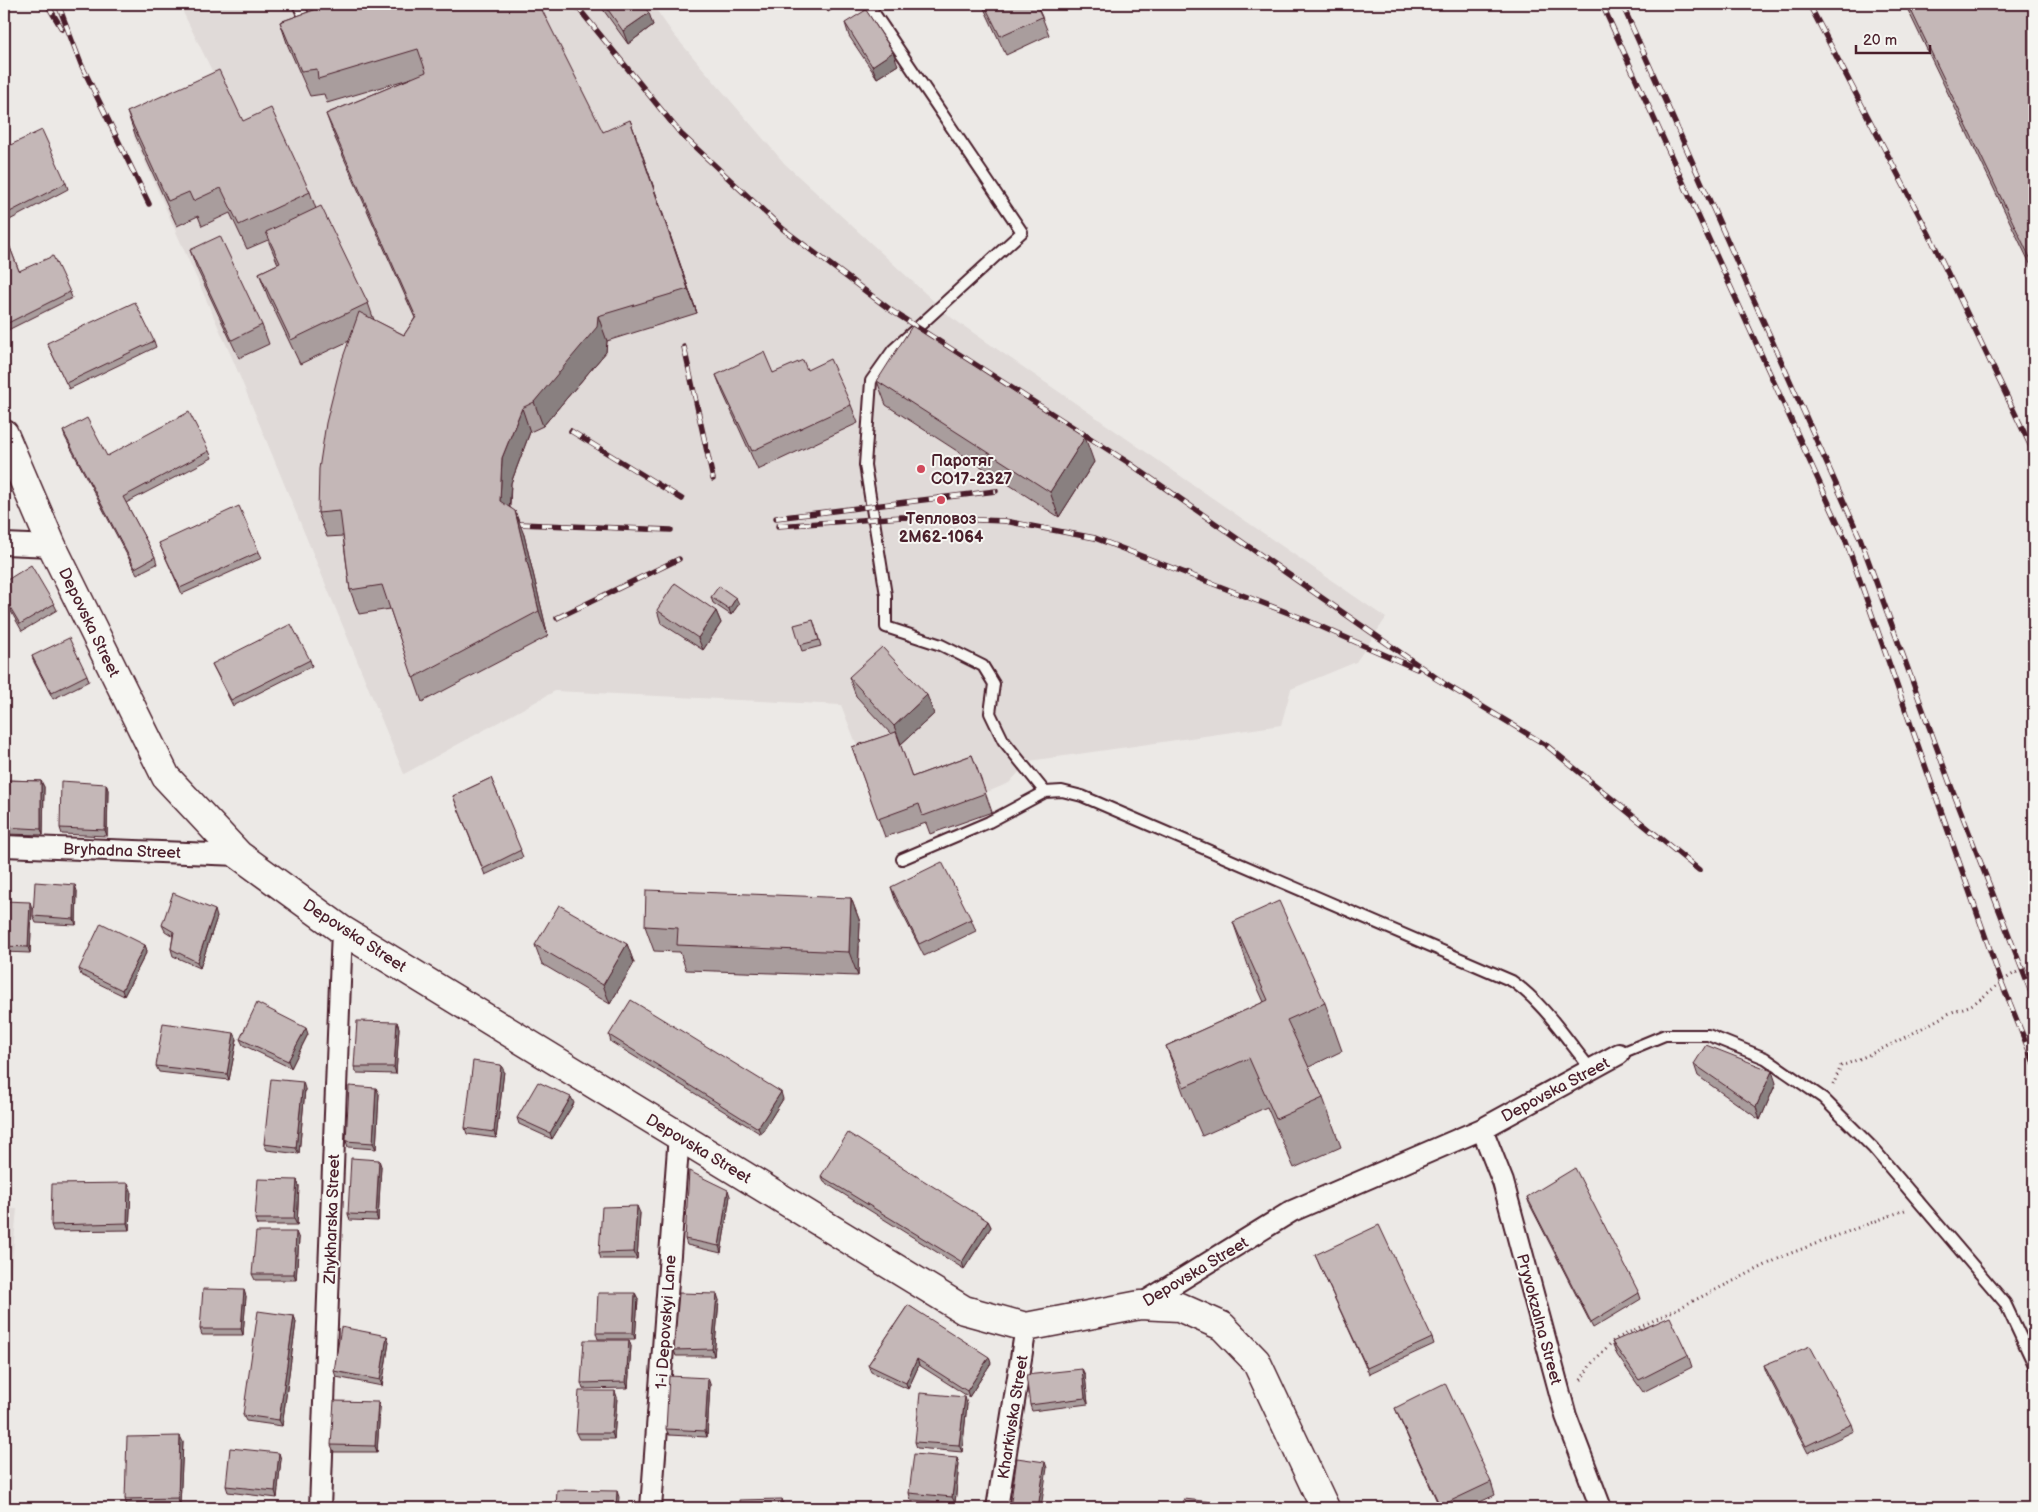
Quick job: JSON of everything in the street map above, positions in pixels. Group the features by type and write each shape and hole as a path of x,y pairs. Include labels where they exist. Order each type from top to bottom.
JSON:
{"main road":[{"name":"Depovska Street","path":"4,434 52,546 166,777 239,855 342,930 964,1310 1026,1327 1140,1305"},
{"path":"1140,1305 1180,1306 1222,1326 1256,1361 1325,1508"}],"street":[{"path":"4,544 52,546"},
{"name":"Bryhadna Street","path":"4,846 239,855"},
{"name":"Zhykharska Street","path":"320,1508 342,930"},
{"name":"Depovska Street","path":"1140,1305 1292,1211 1482,1129 1619,1054"},
{"name":"Pryvokzalna Street","path":"1482,1129 1503,1182 1566,1416 1601,1508"},
{"name":"1-i Depovskyi Lane","path":"651,1508 679,1135"},
{"name":"Kharkivska Street","path":"998,1508 1026,1327"}],"lane":[{"path":"298,4 307,23 316,20"},
{"path":"868,4 1022,232 894,350 871,381 865,465 886,595 886,627 941,645 983,666 994,684 990,713 1003,740 1045,792"},
{"path":"902,859 989,822 1045,792 1062,791 1120,811 1512,981 1525,990 1540,1006 1591,1069"},
{"path":"1619,1054 1665,1035 1708,1035 1765,1058 1823,1098 1874,1148 2005,1303 2034,1365"}],"path":[{"path":"1823,1098 1831,1090 1841,1066 1861,1059 1948,1014 1974,1004 2001,981 2026,968 2034,967"},
{"path":"1566,1416 1577,1386 1591,1364 1614,1340 1786,1255 1921,1204"}],"shaded area":[{"path":"179,4 652,4 674,35 785,164 952,318 1386,618 1356,662 1291,689 1281,725 1029,761 1009,783 891,832 841,705 555,691 404,774 233,360 133,135 221,89"},
{"path":"4,1208 17,1209 4,1344"}],"building":[{"path":"331,4 539,4 603,132 630,120 688,289 598,316 597,327 534,402 522,408 502,458 500,501 515,511 539,611 413,678 382,585 350,590 340,511 318,513 319,469 326,423 341,363 359,312 404,335 416,317 326,114 426,72 418,49 318,79 317,69 301,71 280,22"},
{"path":"604,4 642,4 649,13 623,31"},
{"path":"984,4 1036,4 1042,17 1000,36"},
{"path":"1908,4 2026,4 2034,20 2034,266"},
{"path":"866,10 893,52 872,66 845,23"},
{"path":"219,70 243,121 271,108 310,192 239,225 221,188 193,201 189,192 168,201 127,112"},
{"path":"42,130 66,183 4,215 4,148"},
{"path":"321,206 368,303 291,340 259,273 280,263 266,232"},
{"path":"4,232 19,271 53,256 70,292 6,324 4,320"},
{"path":"220,236 262,325 232,340 190,250"},
{"path":"135,302 154,341 66,383 47,343"},
{"path":"912,326 1085,437 1050,492 877,381"},
{"path":"764,352 773,373 803,360 807,370 830,359 851,405 752,451 716,375"},
{"path":"189,412 209,451 123,497 155,557 135,568 63,431 87,418 107,456"},
{"path":"239,506 259,552 180,588 159,543"},
{"path":"31,565 54,604 20,624 4,597 4,582"},
{"path":"675,583 716,611 698,638 657,610"},
{"path":"719,586 736,598 729,609 711,597"},
{"path":"813,620 819,640 800,645 794,625"},
{"path":"291,624 310,660 231,700 212,664"},
{"path":"69,638 87,675 51,693 32,656"},
{"path":"882,647 927,695 894,726 849,677"},
{"path":"896,732 912,777 972,755 986,793 923,816 919,804 878,819 852,747"},
{"path":"491,778 521,850 483,869 453,796"},
{"path":"4,780 41,781 41,829 4,827"},
{"path":"61,781 106,784 105,830 60,828"},
{"path":"942,862 971,919 919,944 891,887"},
{"path":"35,882 75,885 74,919 33,916"},
{"path":"646,890 851,898 849,952 677,945 678,928 645,926"},
{"path":"173,893 215,910 197,962 171,949 174,932 162,925"},
{"path":"4,901 30,902 28,947 4,946"},
{"path":"1279,901 1325,1003 1287,1020 1323,1098 1276,1119 1249,1058 1184,1087 1166,1046 1268,1000 1233,922"},
{"path":"559,905 627,944 603,985 535,945"},
{"path":"101,923 145,945 122,990 79,969"},
{"path":"631,1000 781,1092 758,1128 609,1035"},
{"path":"257,1003 306,1028 288,1061 240,1039"},
{"path":"357,1021 397,1022 394,1067 354,1067"},
{"path":"163,1023 234,1033 227,1074 156,1066"},
{"path":"1706,1045 1772,1071 1756,1107 1694,1064"},
{"path":"473,1061 501,1065 494,1132 465,1128"},
{"path":"271,1079 303,1082 296,1148 264,1144"},
{"path":"538,1082 571,1097 550,1133 517,1118"},
{"path":"349,1086 376,1088 373,1143 346,1141"},
{"path":"848,1133 988,1221 962,1262 821,1176"},
{"path":"351,1158 379,1160 376,1215 348,1214"},
{"path":"1575,1168 1639,1293 1591,1322 1527,1197"},
{"path":"689,1171 728,1190 719,1246 685,1239"},
{"path":"258,1179 297,1180 294,1219 255,1219"},
{"path":"128,1183 127,1223 51,1225 52,1184"},
{"path":"637,1206 634,1252 599,1253 602,1207"},
{"path":"1379,1225 1432,1338 1367,1368 1315,1255"},
{"path":"256,1232 296,1232 294,1274 252,1274"},
{"path":"203,1289 244,1290 241,1329 200,1329"},
{"path":"598,1293 635,1293 633,1333 596,1333"},
{"path":"679,1293 717,1294 712,1349 674,1350"},
{"path":"908,1305 989,1357 967,1391 917,1359 906,1383 868,1365"},
{"path":"258,1311 294,1316 279,1420 243,1415"},
{"path":"1670,1317 1688,1355 1639,1380 1612,1342"},
{"path":"341,1327 387,1336 380,1380 334,1371"},
{"path":"584,1340 629,1340 626,1382 581,1383"},
{"path":"1810,1346 1852,1424 1806,1446 1764,1365"},
{"path":"1082,1369 1085,1398 1030,1405 1026,1375"},
{"path":"669,1376 708,1378 705,1431 666,1429"},
{"path":"1445,1383 1491,1482 1440,1506 1395,1408"},
{"path":"579,1391 615,1391 612,1433 576,1433"},
{"path":"920,1393 965,1397 959,1445 915,1442"},
{"path":"334,1401 378,1402 375,1446 331,1445"},
{"path":"180,1436 178,1498 125,1499 127,1437"},
{"path":"230,1448 279,1453 275,1491 226,1486"},
{"path":"914,1454 957,1458 952,1497 909,1493"},
{"path":"1017,1458 1045,1462 1038,1508 1010,1508"},
{"path":"557,1490 617,1491 616,1508 556,1508"},
{"path":"782,1499 782,1508 739,1508 739,1500"},
{"path":"1184,1499 1250,1506 1250,1508 1183,1508"}],"railway":[{"path":"47,4 62,29"},
{"path":"58,4 81,64 149,204"},
{"path":"575,4 681,134 783,229 892,311 1129,463 1441,681"},
{"path":"1602,4 1846,541 2001,981 2034,1063"},
{"path":"1622,4 1860,538 1949,781 2034,1000"},
{"path":"1809,4 1929,234 2034,453"},
{"path":"684,347 713,479"},
{"path":"571,431 682,499"},
{"path":"776,518 996,491"},
{"path":"778,526 902,517 1005,521 1095,538 1299,617 1417,669"},
{"path":"519,524 671,530"},
{"path":"557,618 679,559"},
{"path":"1435,678 1546,745 1699,870"}],"place":[{"name":"Паротяг СО17-2327","path":"921,469"},
{"name":"Тепловоз 2М62-1064","path":"941,500"}]}
